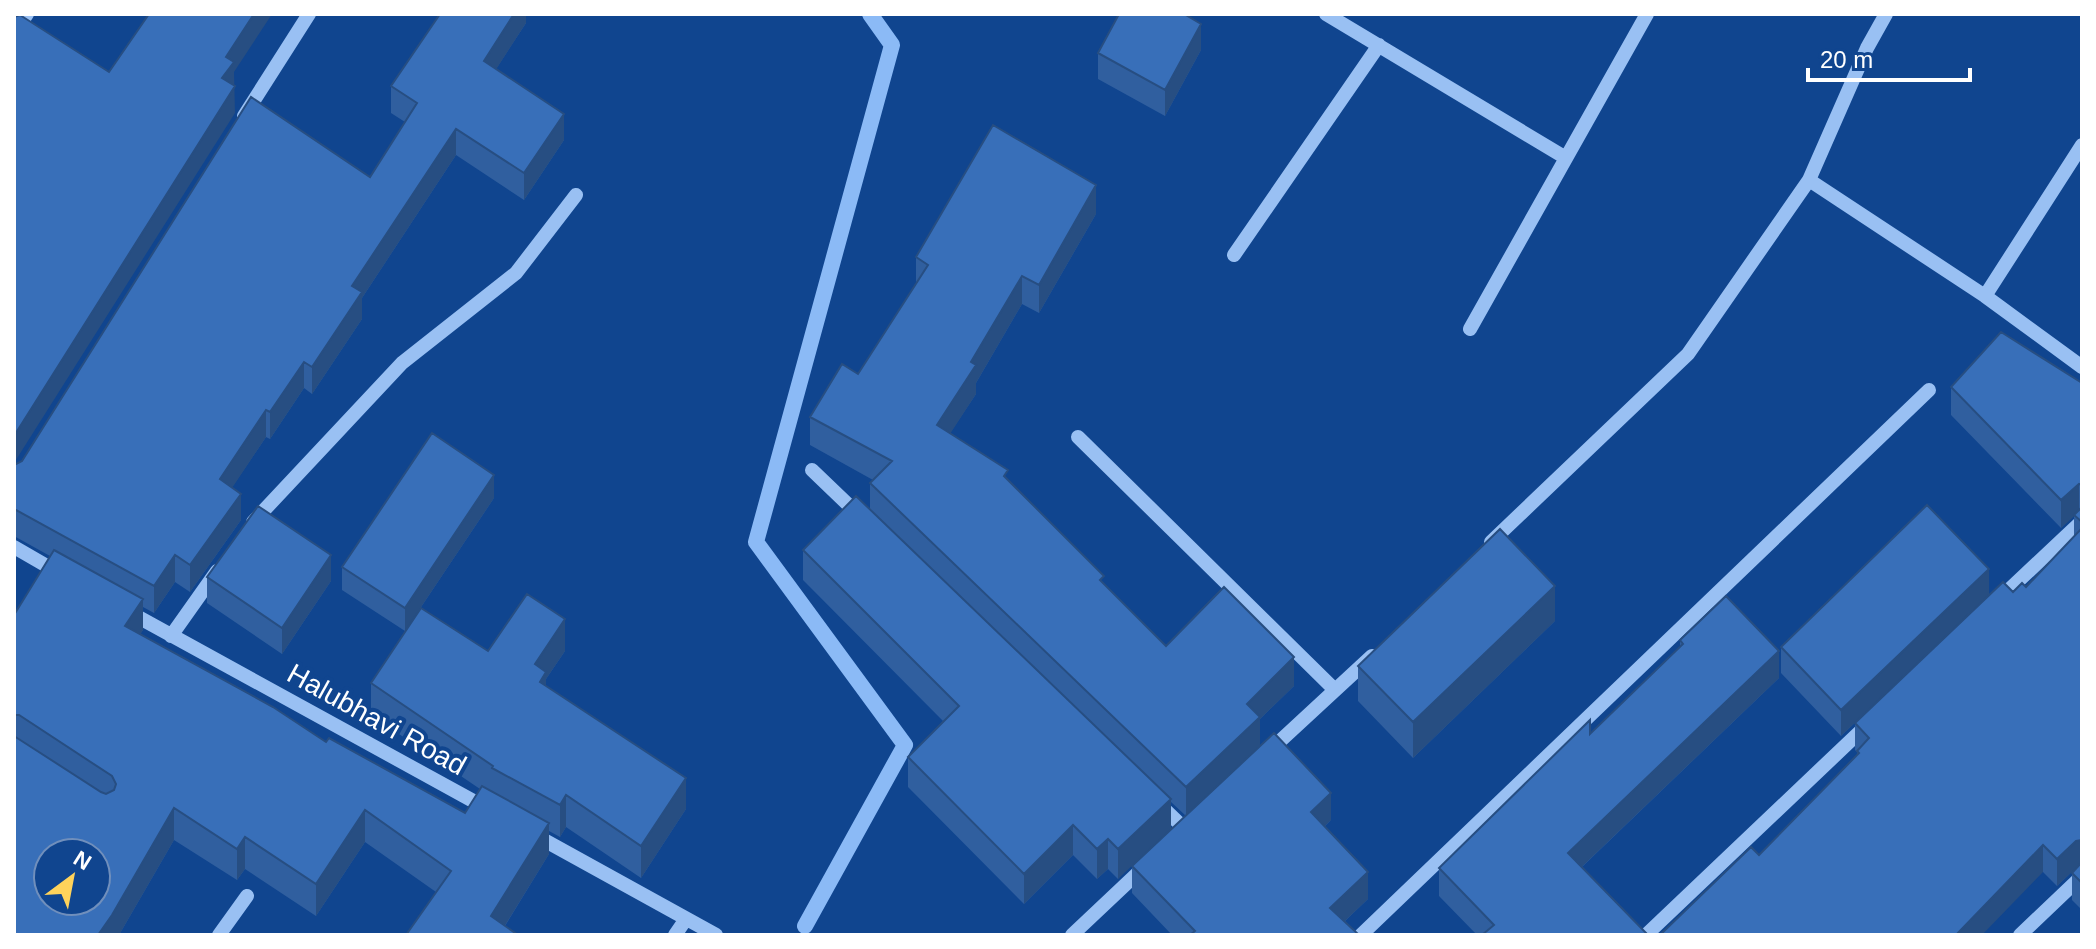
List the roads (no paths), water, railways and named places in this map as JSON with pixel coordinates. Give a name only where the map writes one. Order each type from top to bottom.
[{"type":"street","points":[[14,34],[27,14]]},
{"type":"street","points":[[233,134],[309,14]]},
{"type":"street","points":[[1326,14],[1566,158]]},
{"type":"street","points":[[1470,329],[1647,14]]},
{"type":"street","points":[[1483,549],[1688,354],[1809,180],[1867,48],[1886,14]]},
{"type":"street","points":[[1234,255],[1379,45]]},
{"type":"street","points":[[1985,296],[2082,145]]},
{"type":"street","points":[[1809,180],[1985,296],[2082,367]]},
{"type":"street","points":[[248,528],[402,363],[516,273],[576,195]]},
{"type":"street","points":[[1361,935],[1929,390]]},
{"type":"street","points":[[1078,437],[1335,690]]},
{"type":"street","points":[[812,470],[868,524]]},
{"type":"street","points":[[1990,608],[2082,521]]},
{"type":"street","points":[[14,547],[66,577]]},
{"type":"street","points":[[171,636],[222,564]]},
{"type":"street","name":"Halubhavi Road","points":[[119,606],[502,817]]},
{"type":"street","points":[[1254,765],[1381,647]]},
{"type":"street","points":[[1646,935],[1876,717]]},
{"type":"street","points":[[1151,796],[1179,834],[1196,818]]},
{"type":"street","points":[[515,824],[716,935]]},
{"type":"street","points":[[1072,935],[1151,861]]},
{"type":"street","points":[[2020,935],[2082,876]]},
{"type":"street","points":[[219,935],[247,896]]},
{"type":"street","points":[[675,935],[686,919]]},
{"type":"waterway","points":[[805,926],[905,745],[756,542],[892,45],[870,14]]}]
